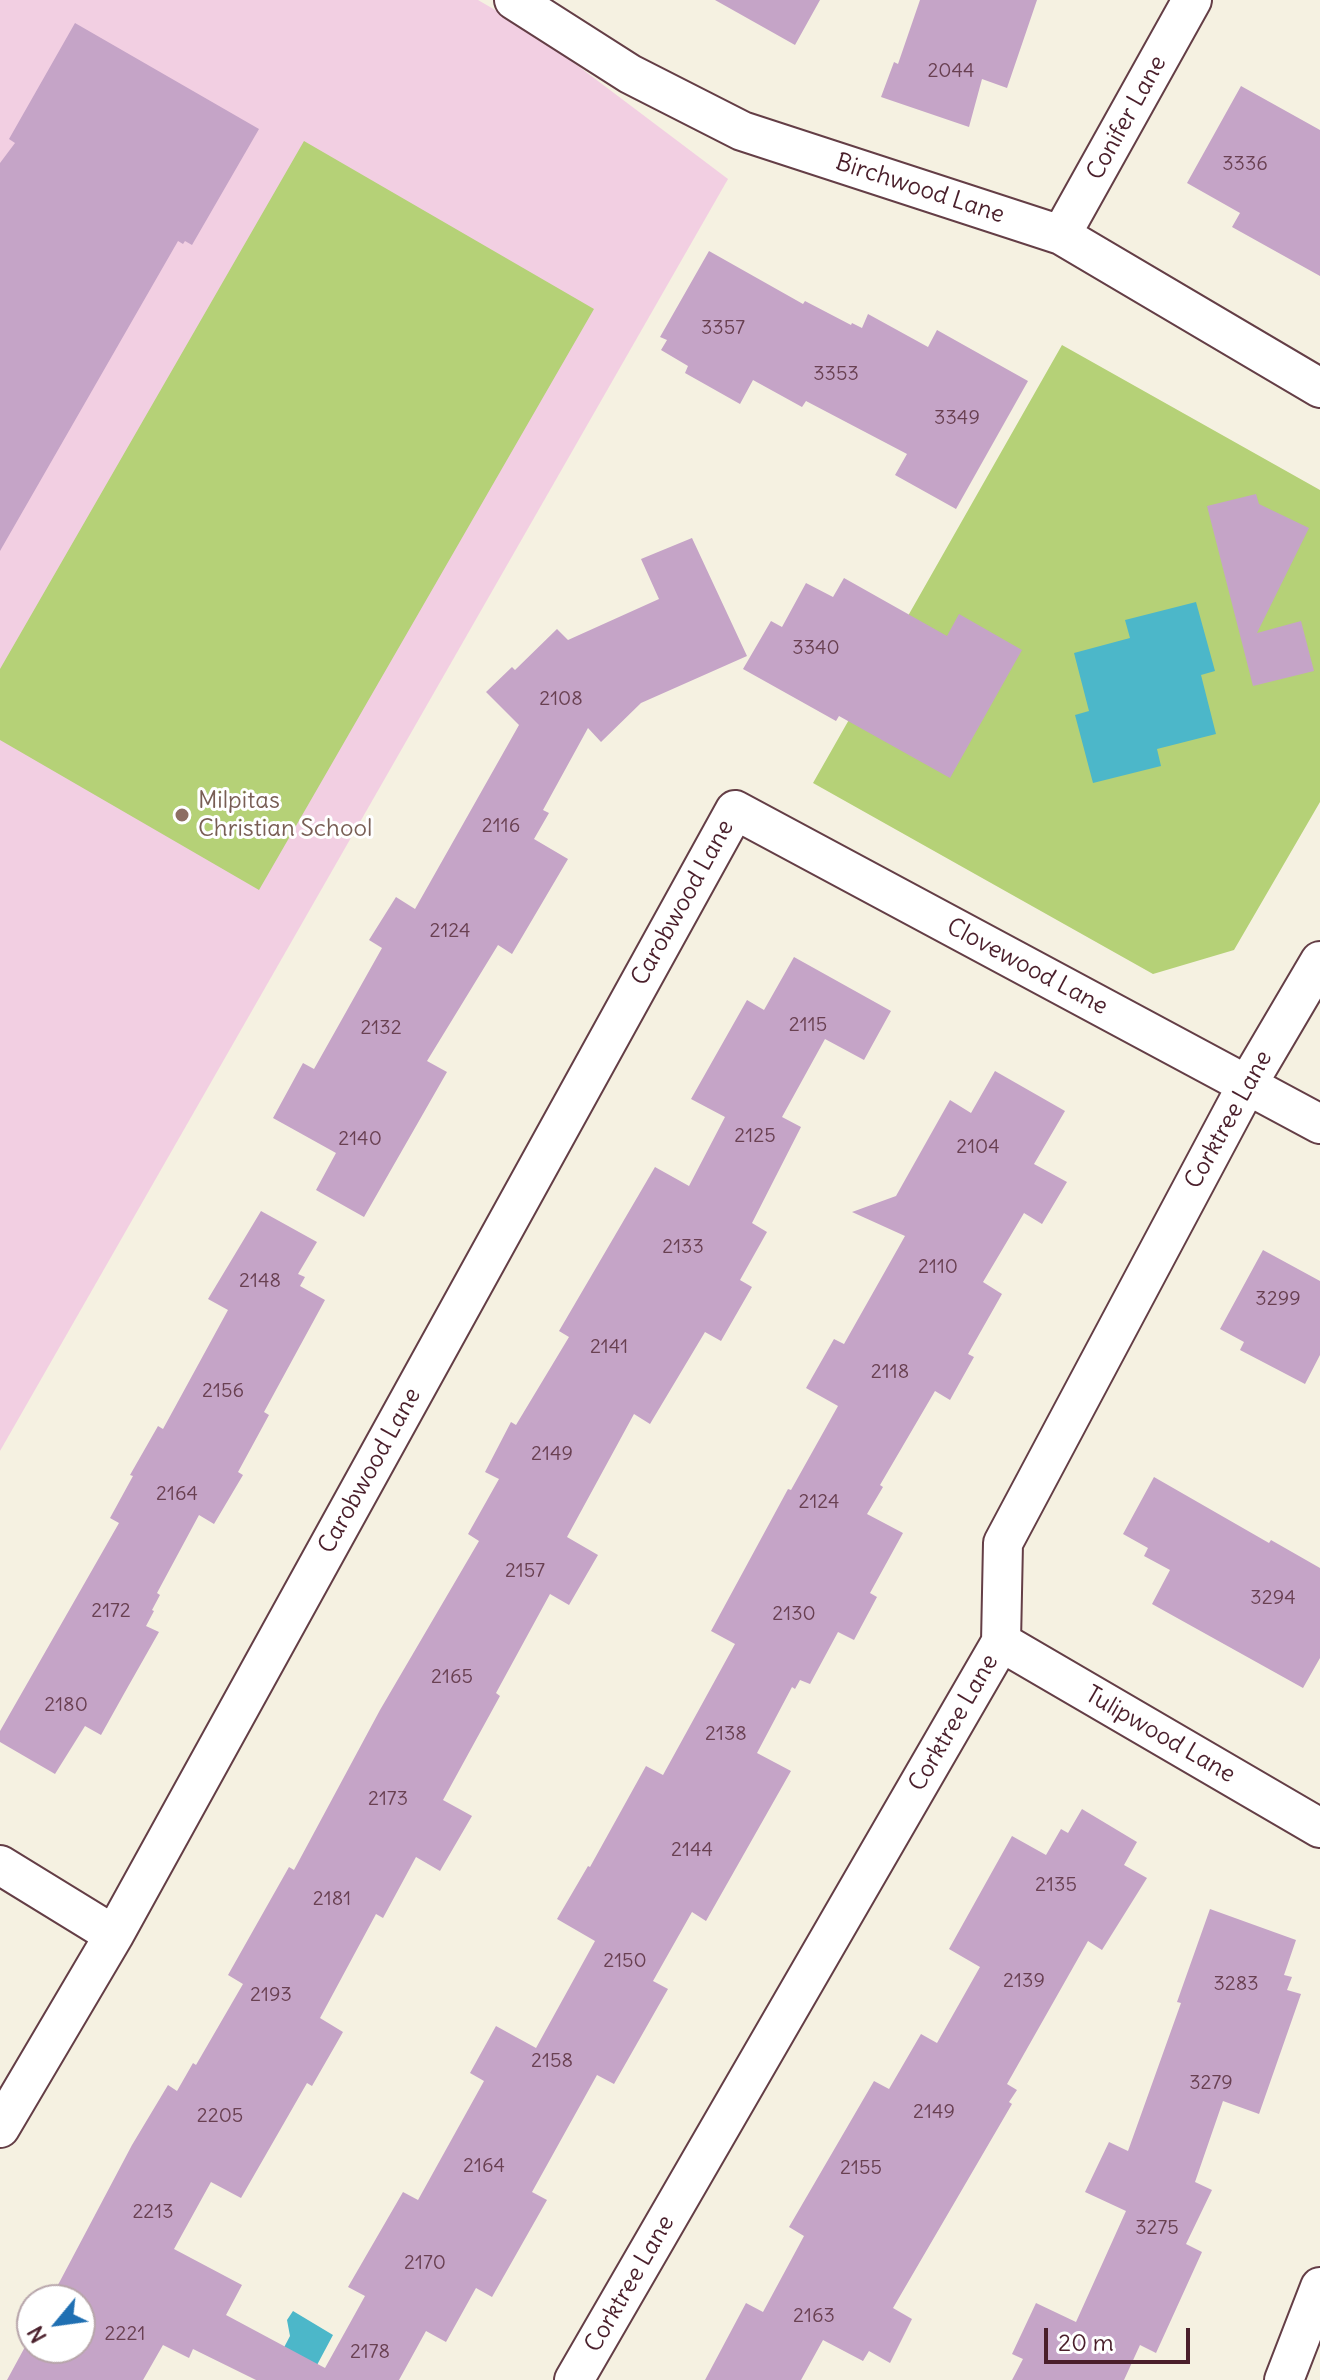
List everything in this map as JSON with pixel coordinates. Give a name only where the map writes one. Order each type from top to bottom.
[{"type":"street","name":"Birchwood Lane","points":[[514,0],[630,74],[742,131],[1061,235],[1320,388]]},
{"type":"street","name":"Conifer Lane","points":[[1061,235],[1192,0]]},
{"type":"street","name":"Clovewood Lane","points":[[735,810],[1320,1124]]},
{"type":"street","name":"Carobwood Lane","points":[[0,2128],[114,1935],[735,810]]},
{"type":"street","name":"Corktree Lane","points":[[574,2380],[1001,1642],[1003,1543],[1247,1085],[1320,961]]},
{"type":"street","name":"Tulipwood Lane","points":[[1001,1642],[1320,1828]]},
{"type":"street","points":[[0,1865],[114,1935]]},
{"type":"street","points":[[1284,2380],[1320,2287]]},
{"type":"shaded area","name":"Milpitas Christian School","points":[[0,0],[478,0],[533,32],[728,179],[0,1451]]},
{"type":"green space","points":[[304,141],[594,309],[259,890],[0,740],[0,669]]},
{"type":"green space","points":[[1062,345],[1320,490],[1320,802],[1234,950],[1153,974],[813,783]]},
{"type":"water","points":[[1196,602],[1215,671],[1201,675],[1216,734],[1157,749],[1161,766],[1093,783],[1075,715],[1089,711],[1074,653],[1130,638],[1125,620]]},
{"type":"water","points":[[293,2311],[333,2335],[309,2380],[269,2376],[290,2336],[287,2320]]},
{"type":"building","points":[[715,0],[820,0],[795,45]]},
{"type":"building","points":[[920,0],[1037,0],[1007,88],[982,79],[969,127],[881,97],[894,62],[898,64]]},
{"type":"building","points":[[75,23],[259,129],[192,245],[178,241],[0,551],[0,163],[15,143],[9,139]]},
{"type":"building","points":[[1241,86],[1320,130],[1320,276],[1232,227],[1240,213],[1187,183]]},
{"type":"building","points":[[709,251],[803,304],[805,301],[851,325],[862,328],[868,314],[928,347],[937,330],[1028,381],[956,509],[895,475],[907,454],[806,401],[802,407],[753,380],[740,404],[685,373],[688,366],[661,350],[667,340],[660,337]]},
{"type":"building","points":[[1256,494],[1259,504],[1309,528],[1257,633],[1301,621],[1314,671],[1253,686],[1207,506]]},
{"type":"building","points":[[692,538],[747,656],[641,703],[601,742],[588,728],[543,810],[549,813],[534,839],[568,859],[512,954],[498,945],[427,1061],[447,1072],[364,1217],[316,1190],[336,1153],[273,1118],[303,1063],[314,1069],[382,948],[369,940],[396,897],[415,909],[519,725],[486,692],[512,667],[515,670],[557,629],[568,640],[659,599],[641,559]]},
{"type":"building","points":[[844,578],[947,636],[959,614],[1022,650],[950,778],[839,716],[836,721],[743,669],[771,621],[782,627],[806,583],[833,597]]},
{"type":"building","points":[[794,957],[891,1011],[864,1060],[825,1039],[782,1117],[801,1127],[752,1223],[767,1232],[740,1280],[752,1287],[721,1341],[705,1332],[650,1424],[634,1414],[567,1537],[598,1555],[569,1605],[550,1594],[496,1693],[500,1696],[443,1800],[472,1816],[440,1871],[416,1857],[383,1918],[376,1914],[320,2018],[343,2032],[312,2086],[307,2083],[241,2198],[211,2182],[174,2249],[242,2285],[226,2315],[325,2368],[365,2296],[348,2287],[403,2192],[418,2200],[484,2081],[470,2073],[496,2026],[536,2048],[595,1941],[557,1919],[646,1766],[663,1775],[735,1644],[711,1631],[788,1489],[791,1490],[838,1406],[806,1388],[834,1339],[844,1344],[905,1236],[852,1212],[896,1196],[950,1100],[971,1113],[995,1071],[1065,1111],[1034,1164],[1067,1182],[1042,1224],[1024,1213],[983,1282],[1002,1294],[968,1354],[974,1357],[950,1400],[935,1391],[880,1485],[883,1487],[867,1514],[903,1533],[870,1593],[877,1597],[854,1640],[838,1632],[810,1684],[800,1680],[795,1689],[792,1687],[757,1753],[791,1771],[706,1921],[692,1912],[653,1981],[668,1989],[614,2084],[597,2075],[532,2192],[547,2200],[492,2297],[476,2288],[446,2342],[426,2331],[399,2380],[256,2380],[193,2349],[189,2358],[163,2345],[143,2380],[7,2380],[16,2363],[96,2364],[96,2284],[58,2284],[132,2145],[168,2085],[177,2091],[193,2063],[196,2065],[243,1984],[228,1975],[289,1867],[294,1870],[380,1710],[479,1541],[468,1534],[499,1479],[485,1472],[511,1422],[516,1425],[569,1337],[559,1331],[655,1167],[689,1186],[725,1117],[691,1099],[747,1000],[764,1010]]},
{"type":"building","points":[[261,1211],[317,1242],[298,1274],[305,1277],[300,1286],[325,1300],[264,1412],[269,1415],[238,1472],[243,1475],[214,1524],[199,1515],[157,1593],[160,1595],[146,1626],[159,1632],[101,1735],[85,1726],[55,1774],[0,1742],[0,1731],[119,1523],[110,1518],[133,1476],[130,1475],[158,1426],[163,1429],[228,1310],[208,1299]]},
{"type":"building","points":[[1263,1250],[1320,1281],[1320,1355],[1305,1384],[1240,1350],[1244,1342],[1220,1329]]},
{"type":"building","points":[[1154,1477],[1269,1543],[1271,1540],[1320,1568],[1320,1658],[1303,1688],[1152,1604],[1170,1570],[1144,1556],[1148,1548],[1123,1534]]},
{"type":"building","points":[[1082,1809],[1137,1842],[1124,1865],[1147,1878],[1102,1950],[1088,1941],[1007,2084],[1017,2090],[1009,2102],[1012,2104],[893,2308],[912,2319],[890,2363],[869,2351],[863,2361],[823,2340],[801,2380],[705,2380],[746,2303],[763,2312],[804,2236],[789,2227],[874,2081],[889,2089],[921,2034],[937,2043],[980,1967],[949,1949],[1012,1836],[1046,1855],[1061,1829],[1068,1833]]},
{"type":"building","points":[[1210,1909],[1296,1940],[1284,1975],[1292,1977],[1287,1990],[1301,1994],[1259,2114],[1223,2101],[1195,2182],[1212,2190],[1186,2244],[1202,2252],[1156,2353],[1140,2345],[1124,2380],[1012,2380],[1023,2359],[1012,2354],[1036,2303],[1076,2322],[1126,2211],[1085,2192],[1109,2142],[1128,2151],[1181,2003],[1177,2002]]},
{"type":"place","name":"Milpitas Christian School","points":[[182,815]]}]
